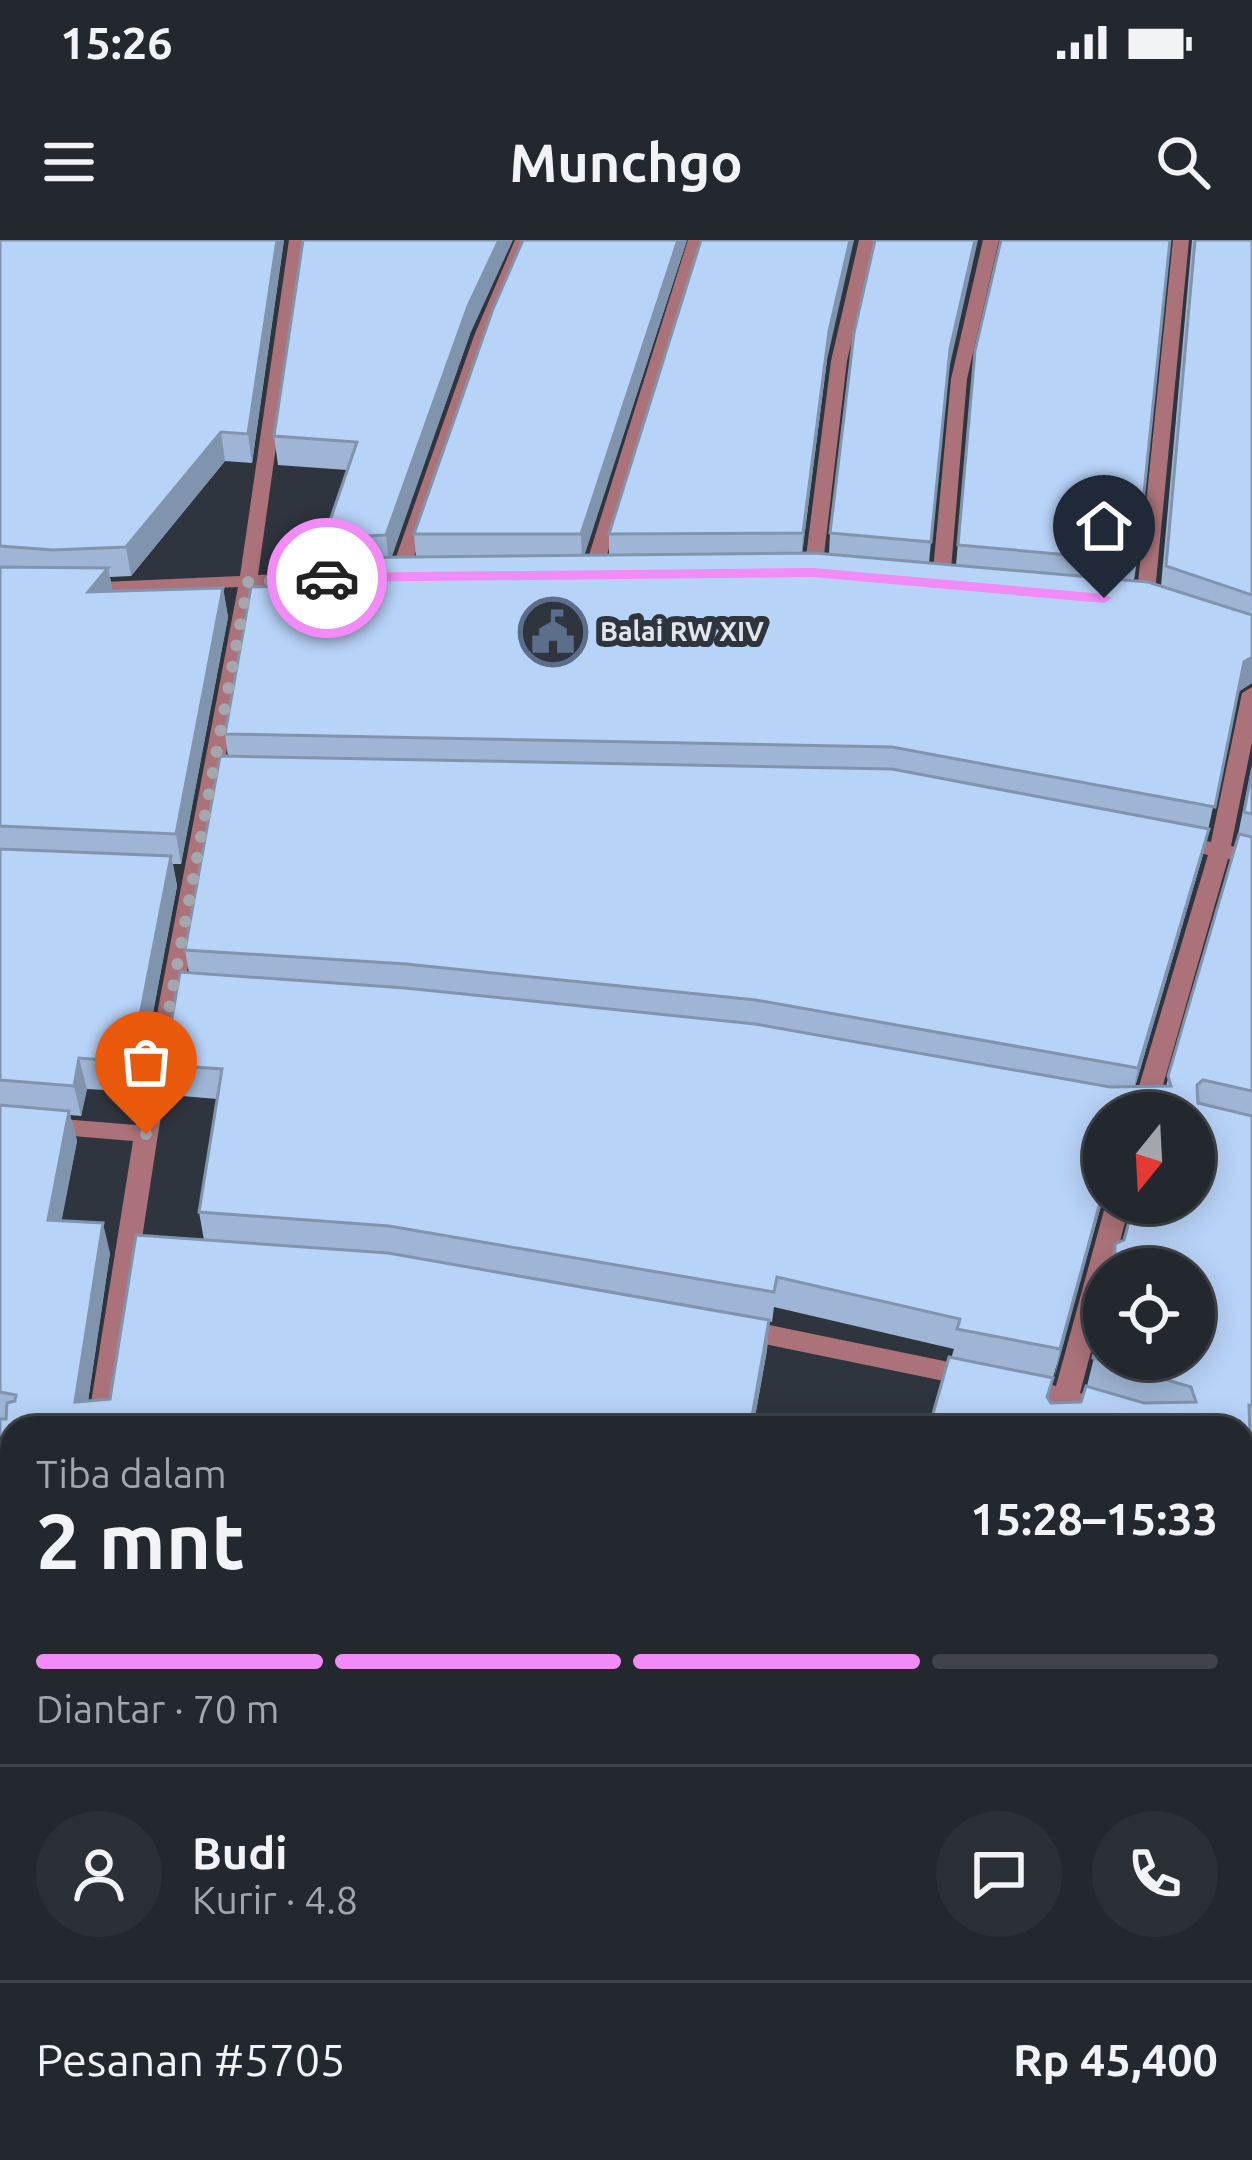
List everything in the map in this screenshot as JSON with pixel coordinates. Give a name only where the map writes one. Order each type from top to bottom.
[{"type":"street","points":[[102,1416],[136,1251],[146,1134],[183,990],[184,875],[222,775],[297,240]]},
{"type":"street","points":[[399,574],[482,336],[523,240]]},
{"type":"street","points":[[593,571],[696,240]]},
{"type":"street","points":[[813,572],[839,361],[867,240]]},
{"type":"street","points":[[964,583],[930,580],[959,379],[991,240]]},
{"type":"street","points":[[1145,602],[1181,240]]},
{"type":"street","points":[[572,572],[615,572]]},
{"type":"street","points":[[791,572],[835,574]]},
{"type":"street","points":[[378,575],[421,574]]},
{"type":"street","points":[[59,590],[356,576]]},
{"type":"street","points":[[1122,600],[1166,610]]},
{"type":"street","points":[[1145,1092],[1220,850],[1252,693]]},
{"type":"street","points":[[1156,838],[1252,857]]},
{"type":"street","points":[[0,1122],[146,1134]]},
{"type":"street","points":[[1060,1416],[1112,1224]]},
{"type":"street","points":[[717,1325],[1064,1396],[1132,1416]]},
{"type":"building","points":[[0,240],[277,240],[248,434],[221,432],[126,547],[0,546]]},
{"type":"building","points":[[303,240],[499,240],[468,306],[386,535],[324,538],[357,442],[274,436]]},
{"type":"building","points":[[523,240],[678,240],[581,534],[414,534],[493,309]]},
{"type":"building","points":[[701,240],[850,240],[829,331],[803,533],[609,534]]},
{"type":"building","points":[[875,240],[975,240],[950,349],[931,542],[830,533],[854,333]]},
{"type":"building","points":[[1001,240],[1170,240],[1137,561],[958,545],[975,351]]},
{"type":"building","points":[[1195,240],[1252,240],[1252,595],[1166,566]]},
{"type":"building","points":[[815,553],[1148,582],[1252,615],[1252,657],[1244,662],[1215,807],[892,747],[225,734],[251,587],[307,585],[317,558]]},
{"type":"building","points":[[0,567],[108,568],[88,592],[223,588],[176,834],[0,826]]},
{"type":"building","points":[[220,756],[892,769],[1209,829],[1138,1068],[756,1000],[406,964],[185,950]]},
{"type":"building","points":[[1252,771],[1252,814],[1244,812]]},
{"type":"building","points":[[1239,834],[1252,837],[1252,1091],[1203,1080],[1197,1092],[1083,1092],[1083,1224],[1094,1224],[1088,1248],[1083,1248],[1083,1265],[1060,1349],[957,1329],[960,1319],[777,1277],[774,1292],[389,1226],[199,1212],[222,1069],[164,1065],[180,972],[405,988],[755,1024],[1110,1087],[1171,1086],[1168,1076]]},
{"type":"building","points":[[0,849],[171,856],[131,1062],[79,1058],[74,1086],[0,1080]]},
{"type":"building","points":[[0,1105],[69,1111],[48,1220],[103,1223],[75,1402],[110,1399],[136,1235],[388,1253],[769,1320],[752,1416],[6,1416],[7,1403],[15,1401],[16,1395],[0,1392]]},
{"type":"building","points":[[1215,1107],[1252,1116],[1249,1416],[932,1416],[949,1357],[1053,1378],[1047,1397],[1051,1403],[1081,1402],[1086,1386],[1144,1403],[1196,1402],[1191,1387],[1167,1380],[1215,1380],[1215,1248],[1115,1248],[1124,1240],[1128,1224],[1215,1224]]},
{"type":"way so far","points":[[146,1134],[248,582],[327,578]]},
{"type":"place","name":"Balai RW XIV","points":[[553,632]]},
{"type":"route","points":[[327,578],[593,571],[813,572],[1104,598]]}]
